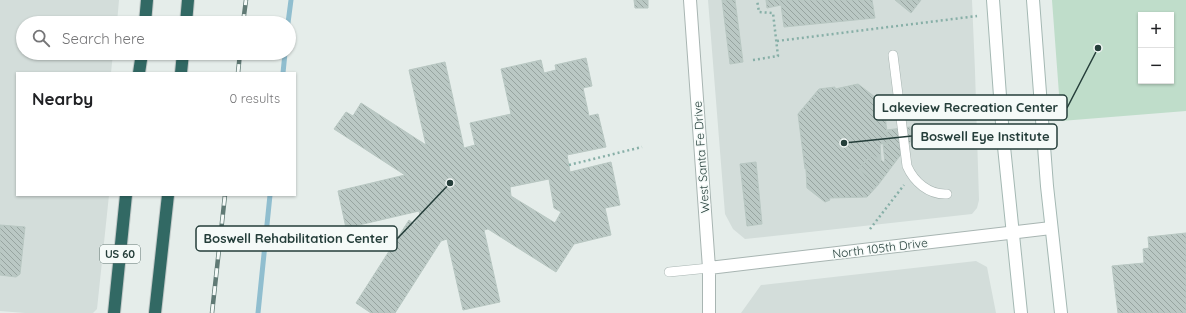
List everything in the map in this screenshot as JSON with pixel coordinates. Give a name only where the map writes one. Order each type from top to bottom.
[{"type":"highway","points":[[146,16],[147,0]]},
{"type":"highway","points":[[187,16],[188,0]]},
{"type":"highway","points":[[140,72],[141,60]]},
{"type":"highway","points":[[180,72],[182,60]]},
{"type":"highway","name":"US 60","points":[[114,313],[126,196]]},
{"type":"highway","points":[[155,313],[168,196]]},
{"type":"street","name":"West Santa Fe Drive","points":[[690,0],[709,268],[708,313]]},
{"type":"street","points":[[993,0],[1012,233],[1021,313]]},
{"type":"street","points":[[1033,0],[1038,74],[1061,313]]},
{"type":"street","name":"North 105th Drive","points":[[709,268],[1052,228]]},
{"type":"lane","points":[[893,56],[907,166],[912,176],[929,191],[934,194],[947,194]]},
{"type":"lane","points":[[669,272],[709,268]]},
{"type":"path","points":[[753,60],[778,56],[773,13],[758,12],[757,0]]},
{"type":"path","points":[[777,41],[977,16]]},
{"type":"path","points":[[569,165],[642,147]]},
{"type":"path","points":[[870,229],[905,185],[902,179]]},
{"type":"shaded area","points":[[0,0],[119,0],[118,16],[16,16],[16,60],[112,60],[111,72],[16,72],[16,196],[109,196],[97,309],[93,313],[25,313],[0,311]]},
{"type":"shaded area","points":[[708,0],[972,0],[979,200],[977,208],[972,214],[745,239],[733,229],[725,214]]},
{"type":"shaded area","points":[[976,261],[987,267],[996,313],[741,313],[761,285]]},
{"type":"green space","points":[[1052,0],[1186,0],[1186,111],[1061,121]]},
{"type":"building","points":[[634,0],[648,0],[648,8],[635,8]]},
{"type":"building","points":[[722,0],[735,0],[743,62],[730,64]]},
{"type":"building","points":[[766,0],[872,0],[875,18],[784,27],[781,5],[767,8]]},
{"type":"building","points":[[895,0],[921,0],[911,13]]},
{"type":"building","points":[[586,58],[592,86],[583,88],[589,116],[598,114],[606,147],[567,155],[570,172],[611,162],[620,205],[605,208],[611,235],[574,244],[556,272],[488,229],[484,230],[500,302],[463,310],[447,239],[441,241],[395,313],[371,313],[356,303],[409,220],[414,224],[420,215],[419,211],[346,228],[338,191],[405,175],[334,129],[346,112],[353,116],[361,103],[426,145],[409,70],[445,62],[464,148],[475,145],[470,123],[511,114],[501,69],[541,60],[544,73],[556,70],[555,65]],"holes":[[[549,179],[554,208],[561,212],[555,223],[511,196],[510,187]]]},
{"type":"building","points":[[858,84],[884,104],[888,143],[880,144],[881,161],[872,154],[859,169],[878,185],[867,197],[829,198],[830,200],[825,202],[807,188],[806,169],[798,114],[819,89],[835,87],[835,89]]},
{"type":"building","points":[[910,127],[911,141],[878,185],[859,169],[872,154],[885,163],[883,143],[888,143],[887,130]]},
{"type":"building","points":[[756,162],[762,224],[747,226],[740,164]]},
{"type":"building","points":[[0,225],[25,227],[20,274],[16,277],[0,275]]},
{"type":"building","points":[[1186,233],[1186,313],[1118,313],[1112,266],[1144,263],[1143,249],[1149,248],[1148,237]]},
{"type":"waterway","points":[[289,16],[291,0]]},
{"type":"waterway","points":[[283,72],[284,60]]},
{"type":"waterway","points":[[258,313],[270,196]]},
{"type":"railway","points":[[244,16],[246,0]]},
{"type":"railway","points":[[238,72],[239,60]]},
{"type":"railway","points":[[212,313],[225,196]]},
{"type":"place","name":"Lakeview Recreation Center","points":[[1098,48]]},
{"type":"place","name":"Boswell Eye Institute","points":[[844,143]]},
{"type":"place","name":"Boswell Rehabilitation Center","points":[[450,183]]}]
